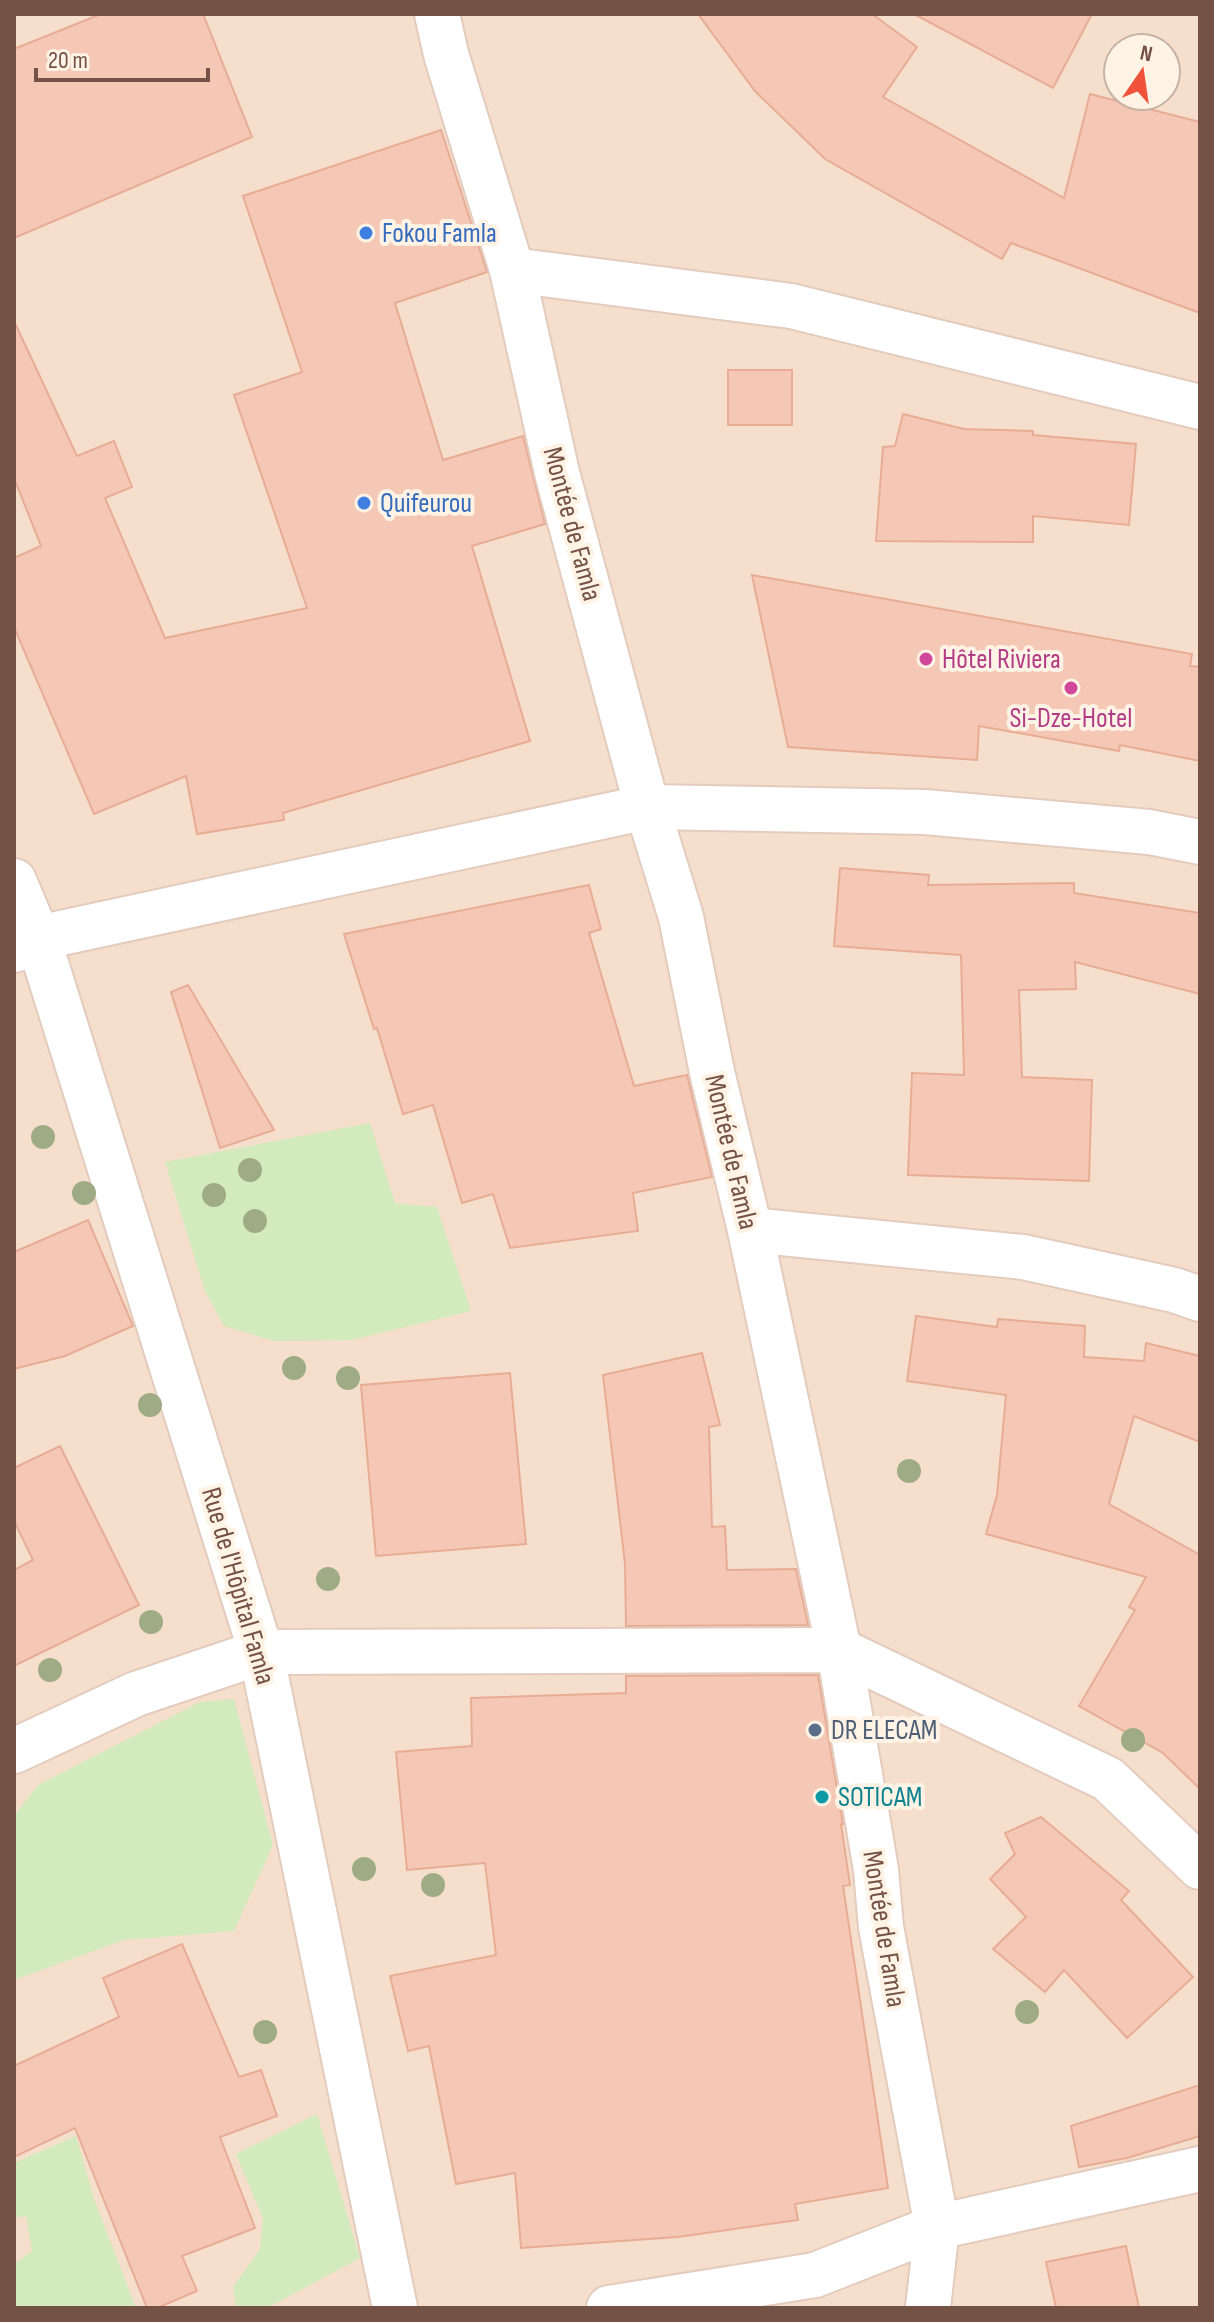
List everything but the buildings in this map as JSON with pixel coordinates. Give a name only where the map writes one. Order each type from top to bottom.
[{"type":"street","name":"Montée de Famla","points":[[437,14],[446,54],[512,270],[557,473],[647,807],[681,917],[712,1072],[750,1230],[839,1650],[867,1813],[881,1927],[937,2227],[928,2308]]},
{"type":"street","points":[[512,270],[791,306],[1200,407]]},
{"type":"street","points":[[26,944],[647,807],[925,812],[1149,832],[1200,842]]},
{"type":"street","name":"Rue de l'Hôpital Famla","points":[[14,881],[26,944],[261,1652],[395,2308]]},
{"type":"street","points":[[750,1230],[1023,1257],[1174,1290],[1200,1299]]},
{"type":"street","points":[[14,1751],[136,1694],[261,1652],[839,1650],[1108,1779],[1200,1867]]},
{"type":"street","points":[[609,2308],[815,2275],[937,2227],[1200,2169]]},
{"type":"shaded area","points":[[14,14],[1200,14],[1200,2308],[14,2308]]},
{"type":"green space","points":[[370,1123],[395,1203],[437,1207],[471,1311],[352,1340],[274,1341],[224,1326],[205,1291],[165,1162]]},
{"type":"green space","points":[[234,1699],[273,1845],[234,1931],[124,1940],[14,1980],[14,1816],[38,1785],[200,1702]]},
{"type":"green space","points":[[317,2114],[360,2258],[267,2308],[236,2308],[233,2287],[260,2249],[263,2219],[236,2154]]},
{"type":"green space","points":[[76,2136],[94,2199],[136,2308],[14,2308],[14,2264],[32,2251],[26,2216],[14,2218],[14,2163]]},
{"type":"place","name":"Fokou Famla","points":[[366,233]]},
{"type":"place","name":"Quifeurou","points":[[364,503]]},
{"type":"place","name":"Hôtel Riviera","points":[[926,659]]},
{"type":"place","name":"Si-Dze-Hotel","points":[[1071,688]]},
{"type":"place","name":"DR ELECAM","points":[[815,1730]]},
{"type":"place","name":"SOTICAM","points":[[822,1797]]}]
